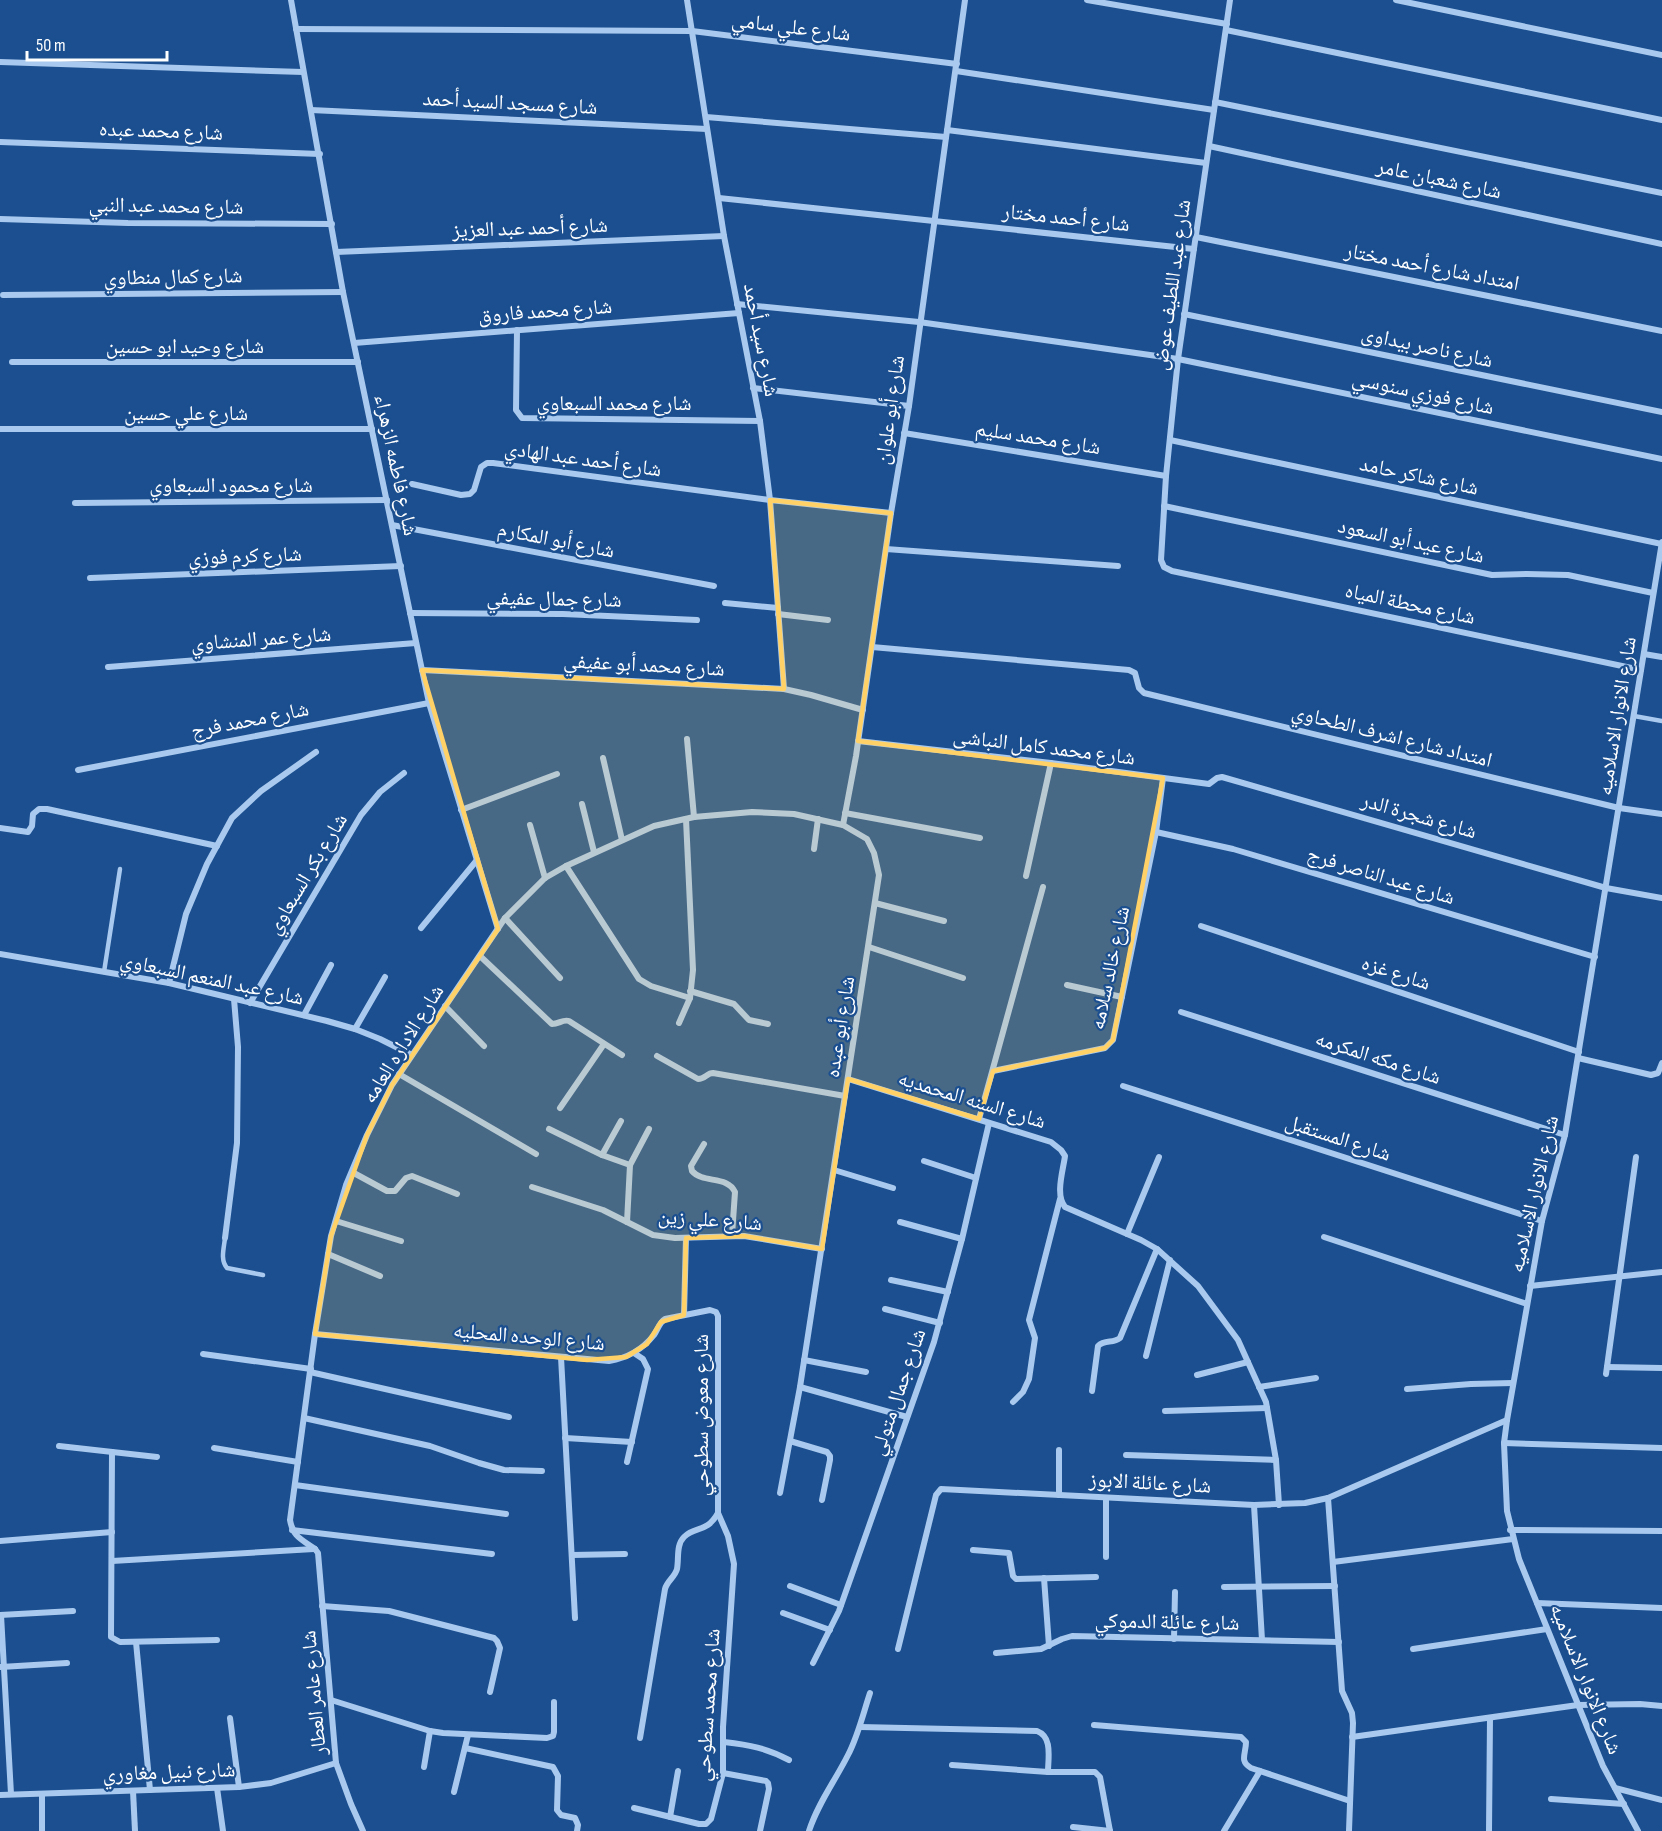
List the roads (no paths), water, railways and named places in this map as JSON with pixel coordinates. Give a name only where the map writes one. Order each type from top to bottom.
[{"type":"street","name":"شارع فاطمه الزهراء","points":[[291,0],[343,292],[429,702],[498,929]]},
{"type":"street","name":"شارع سيد أحمد","points":[[687,0],[724,236],[760,421],[770,500],[784,689]]},
{"type":"street","name":"شارع أبو علوان","points":[[843,825],[909,406],[965,0]]},
{"type":"street","points":[[1087,0],[1226,27],[1662,120]]},
{"type":"street","name":"شارع عبد اللطيف عوض","points":[[1172,571],[1164,567],[1161,560],[1166,476],[1184,314],[1230,0]]},
{"type":"street","points":[[1396,0],[1662,55]]},
{"type":"street","name":"شارع علي سامي","points":[[296,29],[692,31],[957,67],[1214,110]]},
{"type":"street","points":[[0,62],[303,72]]},
{"type":"street","points":[[1215,102],[1662,193]]},
{"type":"street","name":"شارع مسجد السيد أحمد","points":[[311,110],[707,129]]},
{"type":"street","points":[[706,117],[947,133],[1206,163]]},
{"type":"street","name":"شارع محمد عبده","points":[[0,142],[320,154]]},
{"type":"street","name":"شارع شعبان عامر","points":[[1209,146],[1662,244]]},
{"type":"street","name":"شارع أحمد مختار","points":[[718,198],[1194,249]]},
{"type":"street","name":"شارع محمد عبد النبي","points":[[0,219],[128,223],[332,224]]},
{"type":"street","name":"شارع أحمد عبد العزيز","points":[[336,252],[724,236]]},
{"type":"street","name":"امتداد شارع أحمد مختار","points":[[1196,237],[1662,331]]},
{"type":"street","name":"شارع كمال منطاوي","points":[[3,295],[343,292]]},
{"type":"street","name":"شارع فوزي سنوسي","points":[[737,304],[919,322],[1178,359],[1662,459]]},
{"type":"street","name":"شارع محمد فاروق","points":[[354,342],[739,313]]},
{"type":"street","name":"شارع ناصر بيداوى","points":[[1184,314],[1662,412]]},
{"type":"street","name":"شارع محمد السبعاوي","points":[[517,330],[516,410],[522,418],[760,421]]},
{"type":"street","name":"شارع وحيد ابو حسين","points":[[12,362],[358,362]]},
{"type":"street","points":[[753,388],[909,406]]},
{"type":"street","name":"شارع علي حسين","points":[[0,429],[372,429]]},
{"type":"street","name":"شارع محمد سليم","points":[[904,433],[1166,476]]},
{"type":"street","name":"شارع شاكر حامد","points":[[1170,440],[1662,543]]},
{"type":"street","name":"شارع أحمد عبد الهادي","points":[[412,484],[470,495],[474,490],[481,467],[487,463],[493,463],[770,500]]},
{"type":"street","name":"شارع محمود السبعاوي","points":[[75,503],[387,500]]},
{"type":"street","points":[[770,500],[891,513]]},
{"type":"street","name":"شارع عيد أبو السعود","points":[[1164,506],[1492,575],[1568,575],[1653,593]]},
{"type":"street","name":"شارع أبو المكارم","points":[[392,525],[714,586]]},
{"type":"street","name":"شارع الانوار الاسلاميه","points":[[1638,1831],[1603,1766],[1513,1539],[1507,1511],[1504,1443],[1542,1221],[1565,1135],[1653,593],[1659,582],[1662,543]]},
{"type":"street","points":[[886,549],[1118,566]]},
{"type":"street","name":"شارع كرم فوزي","points":[[90,578],[400,566]]},
{"type":"street","name":"شارع محطة المياه","points":[[1172,571],[1641,670]]},
{"type":"street","points":[[725,603],[828,620]]},
{"type":"street","name":"شارع جمال عفيفي","points":[[410,613],[563,614],[697,620]]},
{"type":"street","name":"شارع عمر المنشاوي","points":[[108,668],[416,643]]},
{"type":"street","name":"امتداد شارع اشرف الطحاوي","points":[[872,647],[1129,670],[1134,673],[1139,688],[1144,693],[1619,808],[1662,814]]},
{"type":"street","points":[[1644,654],[1662,657]]},
{"type":"street","name":"شارع محمد أبو عفيفي","points":[[422,670],[784,689],[811,694],[862,710]]},
{"type":"street","name":"شارع محمد فرج","points":[[78,770],[429,702]]},
{"type":"street","points":[[679,1023],[690,994],[693,970],[687,739]]},
{"type":"street","name":"شارع محمد كامل النباشى","points":[[858,741],[1209,784],[1217,777],[1222,777]]},
{"type":"street","points":[[169,983],[186,914],[207,864],[232,818],[261,791],[316,752]]},
{"type":"street","points":[[603,758],[622,840]]},
{"type":"street","points":[[1026,876],[1051,763]]},
{"type":"street","name":"شارع بكر السبعاوي","points":[[250,1003],[361,815],[380,792],[404,773]]},
{"type":"street","points":[[461,810],[557,774]]},
{"type":"street","name":"شارع شجرة الدر","points":[[1222,777],[1606,888],[1662,898]]},
{"type":"street","name":"شارع خالد سلامه","points":[[993,1071],[1105,1048],[1113,1040],[1156,832],[1163,778]]},
{"type":"street","points":[[582,804],[594,852]]},
{"type":"street","points":[[0,828],[28,832],[32,826],[33,813],[39,809],[47,809],[216,846]]},
{"type":"street","name":"شارع الاداره العامه","points":[[292,1530],[290,1520],[328,1254],[352,1172],[392,1085],[505,918],[545,878],[594,852],[654,826],[690,818],[752,812],[794,814],[843,825]]},
{"type":"street","points":[[845,813],[980,838]]},
{"type":"street","points":[[814,849],[818,819]]},
{"type":"street","points":[[530,825],[545,878]]},
{"type":"street","name":"شارع أبو عبده","points":[[780,1493],[800,1387],[879,875],[874,853],[867,839],[843,825]]},
{"type":"street","name":"شارع عبد الناصر فرج","points":[[1156,832],[1233,849],[1595,957]]},
{"type":"street","points":[[421,928],[477,860]]},
{"type":"street","points":[[566,866],[639,979],[651,986],[734,1004],[749,1020],[768,1024]]},
{"type":"street","points":[[979,1119],[1043,887]]},
{"type":"street","points":[[875,903],[944,921]]},
{"type":"street","points":[[505,918],[560,978]]},
{"type":"street","name":"شارع غزه","points":[[1202,926],[1579,1055],[1651,1075],[1658,1073],[1662,1063]]},
{"type":"street","points":[[869,947],[963,978]]},
{"type":"street","name":"شارع عبد المنعم السبعاوي","points":[[0,954],[169,983],[304,1016],[355,1029],[412,1055]]},
{"type":"street","points":[[480,956],[552,1024],[569,1021],[622,1055]]},
{"type":"street","points":[[304,1016],[331,965]]},
{"type":"street","points":[[355,1029],[385,977]]},
{"type":"street","points":[[1067,985],[1122,997]]},
{"type":"street","points":[[225,1238],[237,1143],[238,1047],[234,999]]},
{"type":"street","points":[[446,1006],[484,1046]]},
{"type":"street","name":"شارع مكه المكرمه","points":[[1181,1012],[1565,1135]]},
{"type":"street","points":[[560,1108],[604,1044]]},
{"type":"street","points":[[657,1056],[698,1079],[713,1073],[845,1096]]},
{"type":"street","points":[[399,1074],[536,1154]]},
{"type":"street","name":"شارع السنه المحمديه","points":[[848,1079],[1051,1142],[1065,1156],[1060,1198]]},
{"type":"street","name":"شارع المستقبل","points":[[1123,1086],[1542,1221]]},
{"type":"street","points":[[602,1155],[621,1121]]},
{"type":"street","name":"شارع جمال متولي","points":[[813,1663],[841,1605],[934,1342],[962,1239],[989,1123]]},
{"type":"street","points":[[549,1129],[602,1155],[630,1165]]},
{"type":"street","points":[[627,1222],[630,1165],[649,1129]]},
{"type":"street","points":[[704,1144],[691,1166],[692,1171],[697,1175],[728,1184],[734,1189],[732,1236]]},
{"type":"street","points":[[1127,1234],[1159,1157]]},
{"type":"street","points":[[1636,1157],[1606,1370],[1662,1368]]},
{"type":"street","points":[[924,1161],[976,1178]]},
{"type":"street","points":[[834,1170],[893,1188]]},
{"type":"street","points":[[352,1172],[387,1191],[394,1191],[406,1178],[412,1176],[457,1194]]},
{"type":"street","name":"شارع علي زين","points":[[532,1187],[603,1210],[653,1235],[675,1238],[755,1237],[822,1249]]},
{"type":"street","points":[[1060,1198],[1069,1210],[1157,1249],[1198,1286],[1238,1340],[1267,1408],[1276,1460],[1279,1505]]},
{"type":"street","points":[[1013,1402],[1028,1383],[1035,1338],[1029,1320],[1060,1198]]},
{"type":"street","points":[[336,1221],[401,1241]]},
{"type":"street","points":[[900,1222],[962,1239]]},
{"type":"street","points":[[1324,1237],[1527,1304]]},
{"type":"street","points":[[684,1315],[686,1238]]},
{"type":"street","points":[[1092,1390],[1098,1346],[1102,1342],[1116,1341],[1120,1338],[1157,1249]]},
{"type":"street","points":[[328,1254],[380,1276]]},
{"type":"street","points":[[1146,1356],[1170,1260]]},
{"type":"street","points":[[1530,1286],[1662,1272]]},
{"type":"street","points":[[891,1280],[948,1292]]},
{"type":"street","points":[[885,1309],[939,1323]]},
{"type":"street","name":"شارع الوحده المحليه","points":[[315,1334],[609,1361],[634,1353],[646,1344],[661,1322],[670,1318],[712,1311],[717,1314],[718,1318]]},
{"type":"street","name":"شارع معوض سطوحي","points":[[640,1738],[665,1589],[677,1569],[680,1543],[691,1532],[707,1527],[718,1513],[718,1318]]},
{"type":"street","points":[[627,1462],[648,1369],[643,1359],[634,1353]]},
{"type":"street","points":[[203,1354],[310,1370],[509,1417]]},
{"type":"street","points":[[561,1357],[575,1618]]},
{"type":"street","points":[[804,1360],[866,1372]]},
{"type":"street","points":[[1197,1375],[1248,1362]]},
{"type":"street","points":[[1259,1388],[1316,1378]]},
{"type":"street","points":[[1407,1389],[1513,1383]]},
{"type":"street","points":[[800,1387],[907,1417]]},
{"type":"street","points":[[1165,1411],[1267,1408]]},
{"type":"street","points":[[304,1418],[430,1446],[504,1470],[542,1471]]},
{"type":"street","name":"شارع عائلة الابوز","points":[[898,1649],[936,1495],[943,1489],[1254,1505],[1305,1503],[1328,1498],[1507,1420]]},
{"type":"street","points":[[565,1438],[632,1442]]},
{"type":"street","points":[[790,1441],[826,1452],[830,1456],[822,1500]]},
{"type":"street","points":[[1504,1443],[1662,1449]]},
{"type":"street","points":[[58,1446],[157,1457]]},
{"type":"street","points":[[214,1448],[298,1462]]},
{"type":"street","points":[[1059,1450],[1059,1495]]},
{"type":"street","points":[[112,1452],[111,1637],[117,1642],[217,1640]]},
{"type":"street","points":[[1126,1455],[1276,1460]]},
{"type":"street","points":[[295,1485],[506,1514]]},
{"type":"street","points":[[1106,1497],[1106,1557]]},
{"type":"street","points":[[1328,1498],[1342,1691],[1352,1713],[1349,1831]]},
{"type":"street","points":[[1254,1505],[1262,1640]]},
{"type":"street","name":"شارع محمد سطوحي","points":[[633,1808],[699,1824],[709,1822],[723,1773],[723,1727],[734,1564],[728,1536],[718,1513]]},
{"type":"street","points":[[292,1530],[295,1535],[315,1549]]},
{"type":"street","points":[[292,1530],[492,1554]]},
{"type":"street","points":[[1510,1530],[1662,1531]]},
{"type":"street","points":[[0,1541],[112,1532]]},
{"type":"street","points":[[1333,1563],[1513,1539]]},
{"type":"street","points":[[112,1561],[315,1549]]},
{"type":"street","name":"شارع عامر العطار","points":[[315,1549],[318,1554],[336,1762],[363,1831]]},
{"type":"street","points":[[973,1550],[1009,1553],[1013,1576],[1016,1579],[1096,1577]]},
{"type":"street","points":[[572,1556],[625,1554]]},
{"type":"street","points":[[1044,1578],[1049,1646]]},
{"type":"street","points":[[790,1586],[841,1605]]},
{"type":"street","points":[[1224,1587],[1335,1586]]},
{"type":"street","points":[[1174,1639],[1175,1592]]},
{"type":"street","points":[[1537,1603],[1662,1608]]},
{"type":"street","points":[[322,1606],[389,1611],[494,1638],[500,1648],[490,1692]]},
{"type":"street","points":[[11,1794],[0,1615],[73,1611]]},
{"type":"street","points":[[783,1613],[830,1630]]},
{"type":"street","points":[[1413,1649],[1547,1629]]},
{"type":"street","name":"شارع عائلة الدموكي","points":[[996,1653],[1030,1651],[1072,1636],[1339,1642]]},
{"type":"street","points":[[136,1642],[150,1790]]},
{"type":"street","points":[[2,1667],[67,1663]]},
{"type":"street","points":[[809,1831],[826,1792],[848,1756],[870,1693]]},
{"type":"street","points":[[331,1700],[430,1731],[468,1735],[551,1737],[554,1732],[554,1702]]},
{"type":"street","points":[[1352,1737],[1578,1705],[1662,1706]]},
{"type":"street","points":[[230,1718],[239,1787]]},
{"type":"street","points":[[1490,1718],[1490,1831]]},
{"type":"street","points":[[1094,1725],[1240,1737],[1246,1743],[1243,1758],[1251,1768],[1350,1801]]},
{"type":"street","points":[[860,1726],[1041,1732],[1048,1739],[1048,1772]]},
{"type":"street","points":[[424,1767],[430,1731]]},
{"type":"street","points":[[454,1792],[468,1735]]},
{"type":"street","points":[[724,1742],[769,1749],[789,1760]]},
{"type":"street","points":[[465,1748],[553,1767],[558,1776],[557,1810],[561,1815],[575,1818],[578,1828]]},
{"type":"street","name":"شارع نبيل مغاوري","points":[[0,1795],[239,1787],[271,1783],[336,1762]]},
{"type":"street","points":[[952,1765],[1048,1772],[1092,1770],[1100,1777],[1110,1831],[1073,1827]]},
{"type":"street","points":[[669,1817],[678,1771]]},
{"type":"street","points":[[1224,1831],[1260,1771]]},
{"type":"street","points":[[723,1773],[768,1783],[769,1789],[760,1831]]},
{"type":"street","points":[[217,1788],[223,1831]]},
{"type":"street","points":[[1615,1788],[1662,1800]]},
{"type":"street","points":[[133,1791],[135,1831]]},
{"type":"street","points":[[42,1794],[42,1831]]},
{"type":"street","points":[[1551,1799],[1623,1804]]},
{"type":"lane","points":[[1634,716],[1662,721]]},
{"type":"lane","points":[[104,972],[120,869]]},
{"type":"lane","points":[[225,1238],[222,1258],[227,1268],[263,1275]]}]
